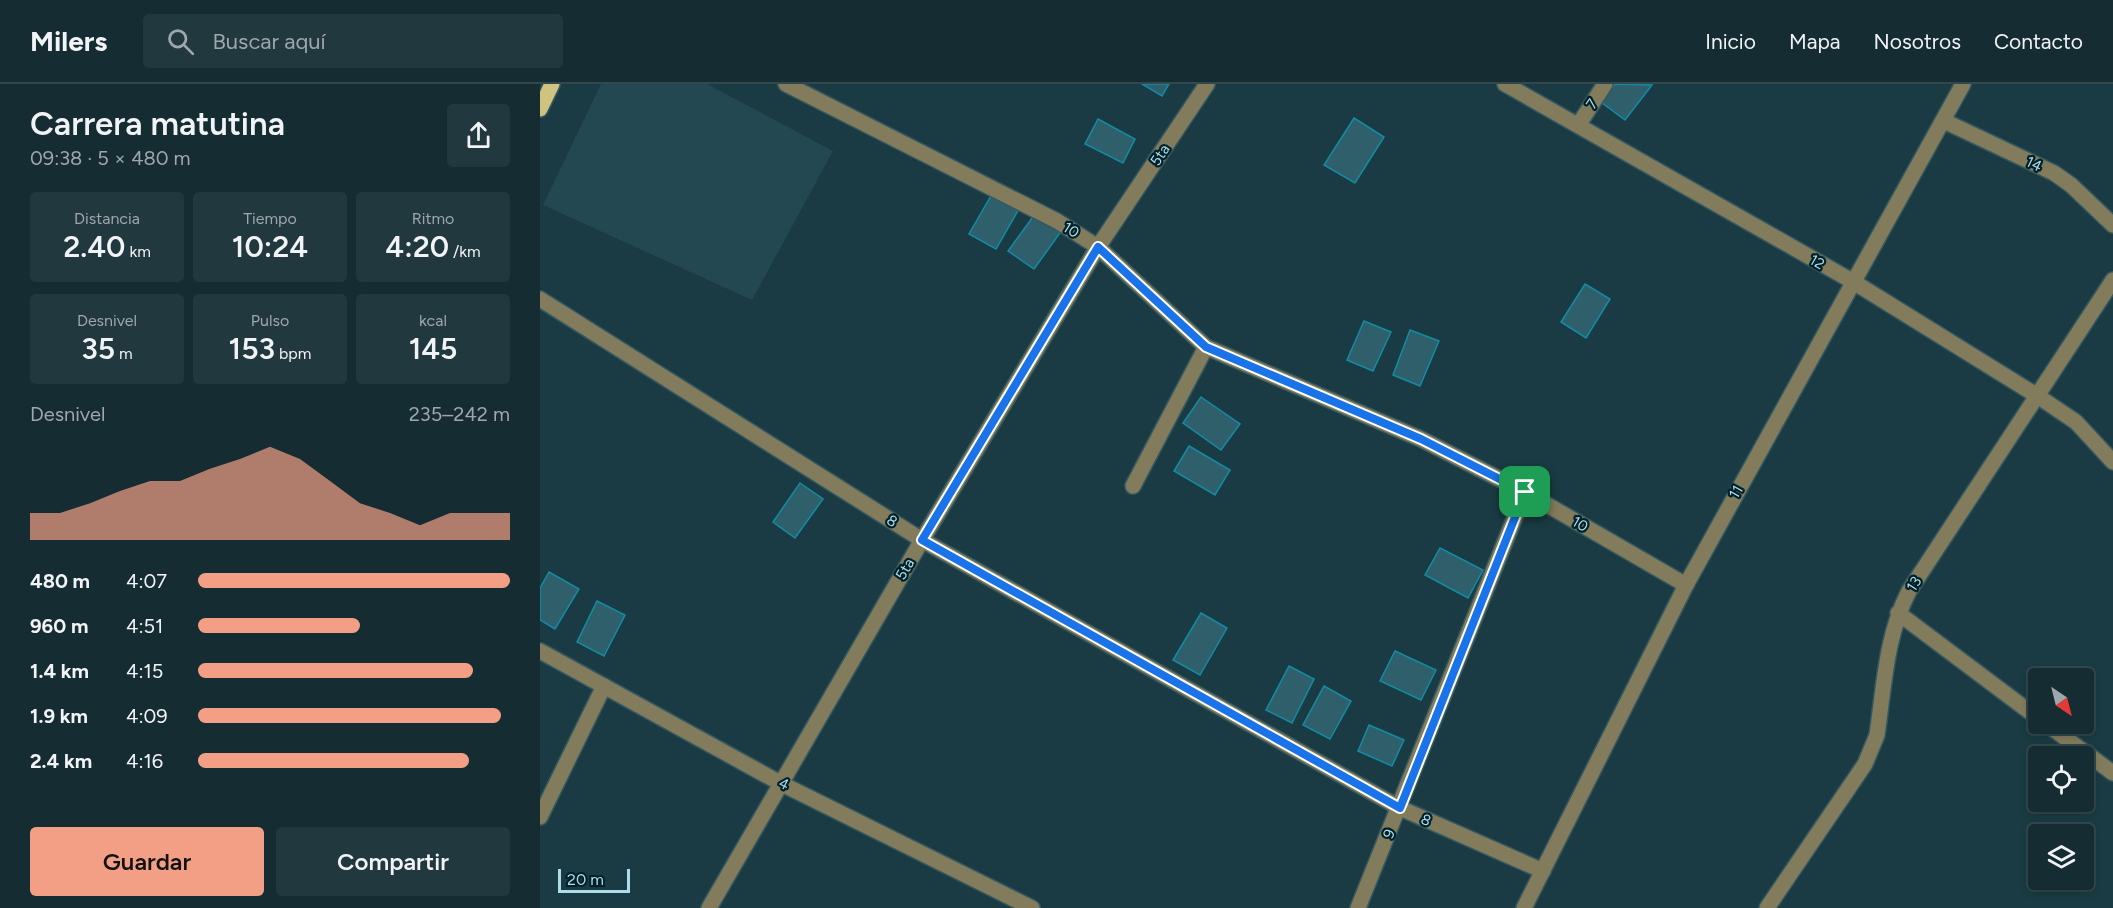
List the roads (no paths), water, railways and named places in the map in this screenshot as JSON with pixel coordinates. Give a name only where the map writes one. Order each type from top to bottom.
[{"type":"main road","points":[[540,109],[552,84]]},
{"type":"street","name":"10","points":[[786,84],[1057,221],[1098,247],[1206,347],[1421,439],[1525,492],[1686,585]]},
{"type":"street","name":"5ta","points":[[710,908],[922,540],[1098,247],[1207,84]]},
{"type":"street","name":"12","points":[[1505,84],[1579,124],[1851,281],[2036,395],[2076,422],[2113,462]]},
{"type":"street","name":"7","points":[[1579,124],[1605,84]]},
{"type":"street","name":"11","points":[[1524,908],[1686,585],[1851,281],[1963,84]]},
{"type":"street","name":"14","points":[[1944,121],[2054,173],[2113,225]]},
{"type":"street","name":"13","points":[[1767,908],[1865,764],[1872,748],[1898,613],[2036,395],[2113,280]]},
{"type":"street","name":"8","points":[[540,299],[922,540],[1400,808],[1543,871]]},
{"type":"street","points":[[1133,486],[1206,347]]},
{"type":"street","name":"9","points":[[1358,908],[1525,492]]},
{"type":"street","points":[[1898,613],[2028,710]]},
{"type":"street","name":"4","points":[[540,651],[782,784],[1032,908]]},
{"type":"street","points":[[540,817],[604,686]]},
{"type":"street","points":[[2060,734],[2113,773]]}]
